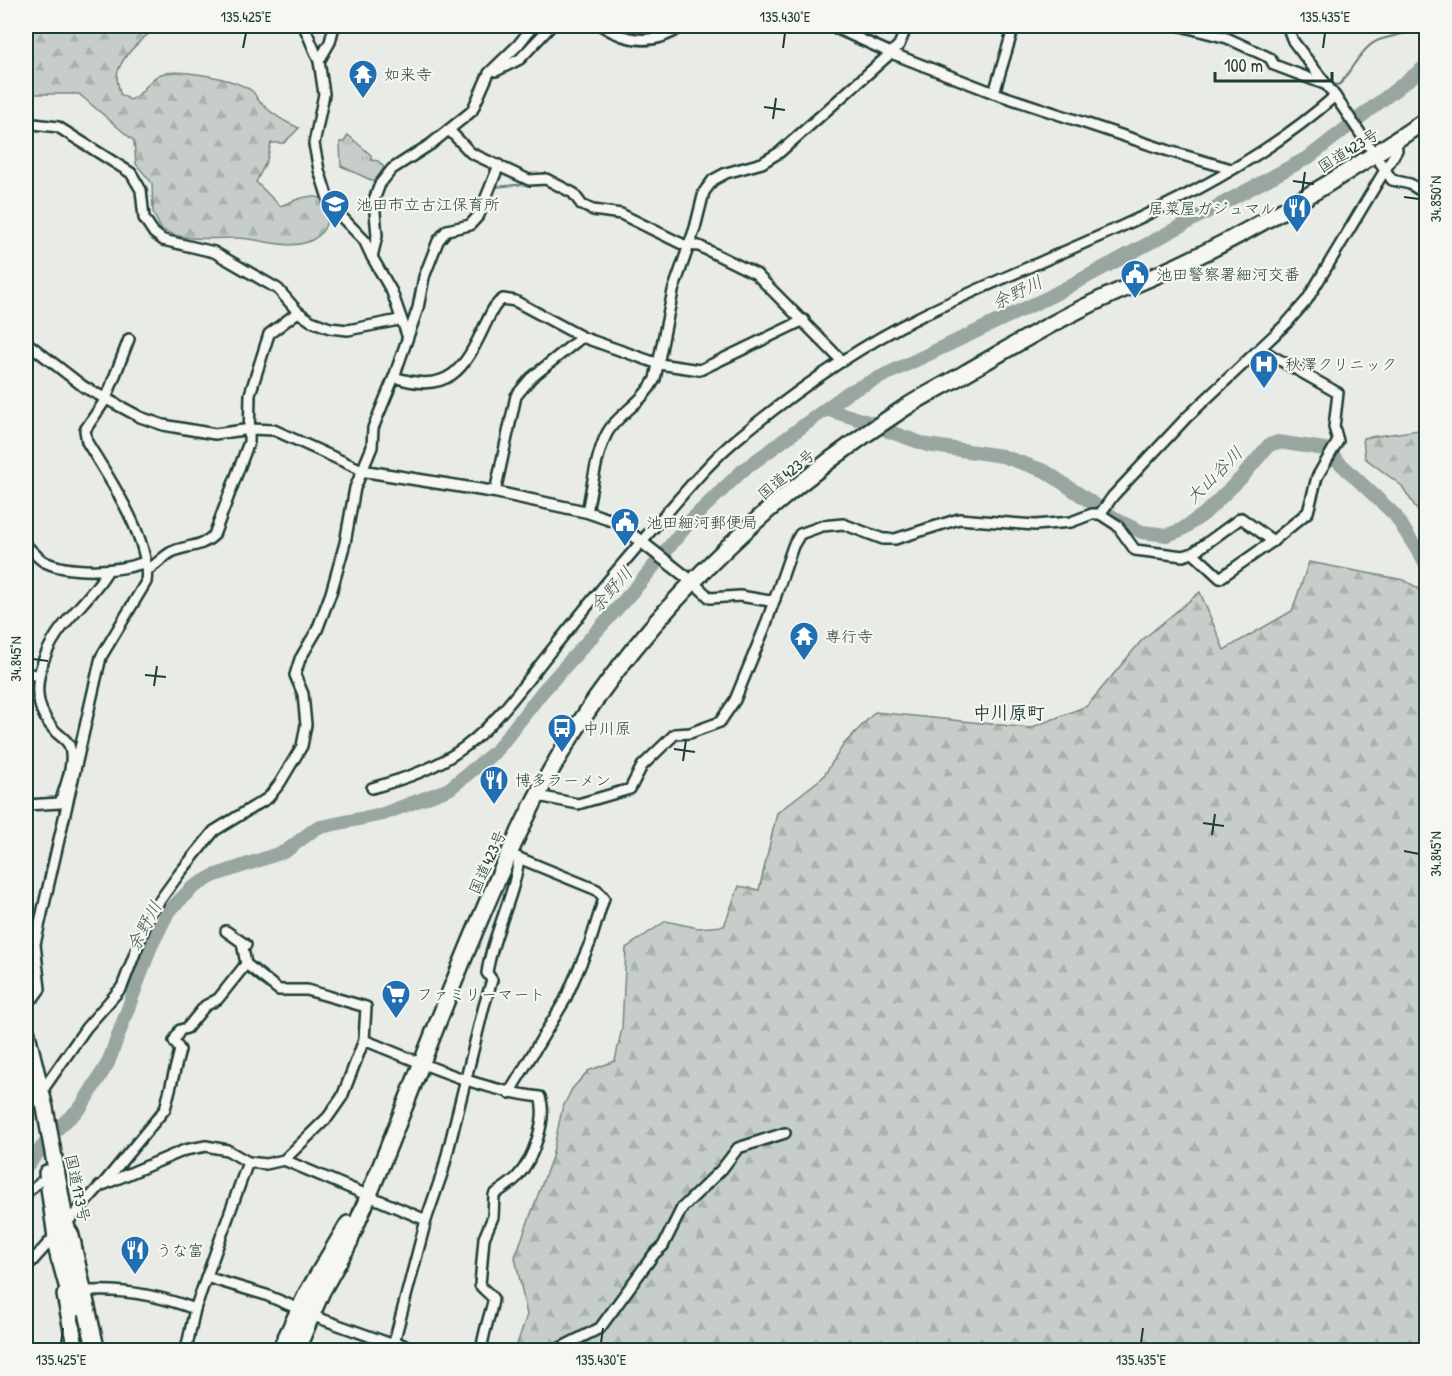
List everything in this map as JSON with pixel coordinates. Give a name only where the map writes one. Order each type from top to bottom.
[{"type":"highway","name":"国道423号","points":[[303,1350],[421,1063],[514,856],[538,796],[607,683],[690,579],[800,484],[852,443],[907,406],[1065,317],[1182,264],[1376,155],[1426,120]]},
{"type":"highway","name":"国道173号","points":[[26,1030],[35,1107]]},
{"type":"highway","name":"国道173号","points":[[26,1067],[62,1235],[76,1350]]},
{"type":"highway","name":"国道423号","points":[[280,1350],[299,1309],[368,1194]]},
{"type":"highway","name":"国道173号","points":[[62,1235],[89,1291],[105,1350]]},
{"type":"highway","points":[[62,1235],[85,1350]]},
{"type":"highway","points":[[62,1235],[96,1350]]},
{"type":"highway","points":[[296,1350],[321,1292],[350,1240]]},
{"type":"highway","points":[[289,1350],[325,1271],[328,1258]]},
{"type":"street","points":[[304,26],[319,61],[324,94],[314,144],[330,205],[364,240],[392,292],[399,320],[407,335]]},
{"type":"street","points":[[319,61],[330,42],[334,26]]},
{"type":"street","points":[[372,257],[377,236],[374,200],[380,184],[392,169],[472,111],[489,73],[519,45],[533,26]]},
{"type":"street","points":[[489,73],[520,58],[551,26]]},
{"type":"street","points":[[602,26],[625,37],[655,41],[682,26]]},
{"type":"street","points":[[831,26],[891,53],[994,93],[1231,169]]},
{"type":"street","points":[[587,512],[603,443],[611,428],[648,392],[659,363],[673,291],[690,244],[704,192],[713,180],[726,173],[762,163],[780,152],[891,53],[899,45],[907,26]]},
{"type":"street","points":[[994,93],[1014,26]]},
{"type":"street","points":[[1181,26],[1227,38],[1270,58],[1274,65],[1327,86]]},
{"type":"street","points":[[1287,26],[1293,41],[1336,98],[1392,180],[1410,184],[1426,194]]},
{"type":"street","points":[[372,788],[413,776],[437,765],[469,744],[512,699],[697,478],[735,441],[789,397],[842,361],[919,317],[1190,193],[1304,123],[1336,98]]},
{"type":"street","points":[[26,123],[58,127],[131,173],[141,190],[144,218],[154,233],[163,240],[214,252],[278,289],[298,312],[330,328],[348,330],[399,320]]},
{"type":"street","points":[[448,130],[471,153],[530,180],[546,179],[573,193],[582,205],[593,210],[621,214],[684,245],[699,246],[756,274],[842,361]]},
{"type":"street","points":[[1100,514],[1113,496],[1187,417],[1260,349],[1307,300],[1386,170],[1397,150],[1396,141]]},
{"type":"street","points":[[35,1107],[86,1028],[122,987],[150,914],[179,873],[214,831],[268,798],[280,783],[302,746],[306,725],[303,694],[295,675],[300,659],[317,630],[331,593],[345,543],[355,488],[364,471],[372,447],[373,428],[394,377],[438,241],[447,230],[470,225],[479,215],[499,165]]},
{"type":"street","points":[[394,377],[416,384],[435,384],[450,377],[471,355],[495,304],[503,299],[515,301],[582,337],[659,363],[700,370],[731,353],[804,320]]},
{"type":"street","points":[[26,545],[42,560],[59,567],[108,570],[160,564],[173,551],[207,542],[214,536],[242,462],[251,429],[252,380],[269,334],[298,312]]},
{"type":"street","points":[[495,492],[516,396],[531,378],[582,337]]},
{"type":"street","points":[[26,1000],[34,997],[40,989],[35,944],[75,757],[101,657],[146,582],[146,566],[132,520],[87,442],[86,430],[106,399],[129,339]]},
{"type":"street","points":[[26,342],[84,387],[163,425],[215,434],[251,429],[274,430],[364,471],[495,492],[587,512],[616,522],[690,579],[710,598],[740,596],[770,601],[775,599]]},
{"type":"street","points":[[1193,553],[1220,578],[1273,541],[1308,512],[1317,477],[1338,441],[1334,427],[1338,393],[1260,349]]},
{"type":"street","points":[[538,796],[578,804],[630,789],[642,766],[675,734],[690,733],[720,722],[735,700],[796,540],[800,534],[822,526],[843,524],[883,539],[914,534],[926,528],[959,519],[1035,525],[1071,522],[1092,514],[1100,514],[1117,525],[1135,550],[1183,556],[1193,553],[1241,518],[1273,541]]},
{"type":"street","points":[[26,805],[60,803],[75,757],[68,743],[48,723],[39,706],[36,692],[39,676],[48,649],[62,626],[101,583],[108,570]]},
{"type":"street","points":[[26,673],[39,676]]},
{"type":"street","points":[[394,1346],[484,1006],[492,989],[492,980],[487,973],[489,960],[507,912],[514,856],[597,890],[604,898],[590,943],[566,1000],[509,1093]]},
{"type":"street","points":[[26,1268],[62,1235],[165,1109],[180,1050],[174,1041],[180,1030],[187,1028],[205,1006],[218,999],[246,964],[245,945],[226,931]]},
{"type":"street","points":[[100,1186],[185,1149],[206,1146],[226,1150],[248,1162],[266,1164],[284,1160],[327,1117],[342,1097],[364,1040],[366,1007],[308,990],[279,990],[246,964]]},
{"type":"street","points":[[364,1040],[465,1079],[509,1093],[540,1097],[544,1107],[529,1159],[519,1175],[494,1194],[493,1217],[484,1238],[480,1285],[492,1296],[493,1302],[485,1326],[482,1350]]},
{"type":"street","points":[[556,1350],[600,1328],[654,1254],[663,1246],[682,1208],[722,1169],[738,1148],[785,1133]]},
{"type":"street","points":[[284,1160],[426,1220]]},
{"type":"street","points":[[186,1350],[195,1309],[248,1162]]},
{"type":"street","points":[[26,1196],[47,1170]]},
{"type":"street","points":[[206,1277],[266,1295],[299,1309]]},
{"type":"street","points":[[89,1291],[140,1293],[195,1309]]},
{"type":"street","points":[[316,1317],[394,1346],[414,1350]]},
{"type":"green space","points":[[26,26],[165,26],[144,37],[125,58],[117,74],[120,94],[130,100],[156,76],[181,72],[234,82],[252,91],[259,101],[273,113],[299,128],[284,143],[271,143],[267,160],[256,182],[280,206],[300,198],[313,196],[324,200],[330,205],[323,230],[312,240],[293,245],[243,238],[187,238],[161,229],[153,212],[152,183],[136,164],[134,141],[79,94],[26,94]]},
{"type":"green space","points":[[348,135],[371,155],[371,160],[378,161],[384,167],[375,182],[341,166],[340,142],[344,142]]},
{"type":"green space","points":[[1426,429],[1426,524],[1402,486],[1365,458],[1363,438]]},
{"type":"green space","points":[[1309,562],[1404,580],[1426,593],[1426,1350],[515,1350],[527,1315],[515,1257],[552,1157],[562,1109],[572,1089],[588,1071],[615,1061],[622,1028],[626,948],[666,921],[698,928],[724,926],[739,886],[759,890],[777,813],[823,777],[844,744],[875,712],[1030,728],[1087,706],[1142,640],[1200,592],[1224,650],[1292,611]]},
{"type":"waterway","points":[[1002,83],[1020,26]]},
{"type":"waterway","points":[[1330,83],[1338,85],[1341,83],[1373,43],[1425,26]]},
{"type":"waterway","points":[[871,65],[885,52]]},
{"type":"waterway","name":"余野川","points":[[26,1167],[57,1129],[81,1107],[108,1063],[151,946],[168,912],[192,888],[213,876],[286,851],[316,828],[383,814],[449,789],[496,751],[543,691],[640,583],[691,520],[742,471],[849,392],[1051,296],[1309,157],[1426,66]]},
{"type":"waterway","points":[[748,162],[762,158]]},
{"type":"waterway","points":[[541,183],[555,189]]},
{"type":"waterway","points":[[494,187],[527,184]]},
{"type":"waterway","points":[[667,231],[682,239],[688,236]]},
{"type":"waterway","points":[[400,375],[409,346]]},
{"type":"waterway","points":[[66,368],[104,392]]},
{"type":"waterway","points":[[376,433],[399,381]]},
{"type":"waterway","points":[[110,394],[152,417]]},
{"type":"waterway","name":"大山谷川","points":[[826,409],[871,423]]},
{"type":"waterway","points":[[253,423],[277,426]]},
{"type":"waterway","points":[[237,427],[244,425]]},
{"type":"waterway","points":[[207,429],[225,428]]},
{"type":"waterway","name":"大山谷川","points":[[888,431],[927,445],[1002,456],[1045,471],[1119,521],[1142,532],[1167,535],[1181,530],[1204,514],[1242,477],[1269,445],[1278,442],[1325,449],[1395,515],[1426,564]]},
{"type":"waterway","points":[[121,572],[142,568]]},
{"type":"place","name":"如来寺","points":[[363,100]]},
{"type":"place","name":"池田市立古江保育所","points":[[335,230]]},
{"type":"place","name":"居菜屋ガジュマル","points":[[1297,234]]},
{"type":"place","name":"池田警察署細河交番","points":[[1135,300]]},
{"type":"place","name":"秋澤クリニック","points":[[1264,390]]},
{"type":"place","name":"池田細河郵便局","points":[[625,548]]},
{"type":"place","name":"専行寺","points":[[804,662]]},
{"type":"place","name":"中川原","points":[[562,754]]},
{"type":"place","name":"博多ラーメン","points":[[494,806]]},
{"type":"place","name":"ファミリーマート","points":[[396,1020]]},
{"type":"place","name":"うな富","points":[[135,1276]]},
{"type":"district","name":"中川原町","points":[[1009,712]]}]
